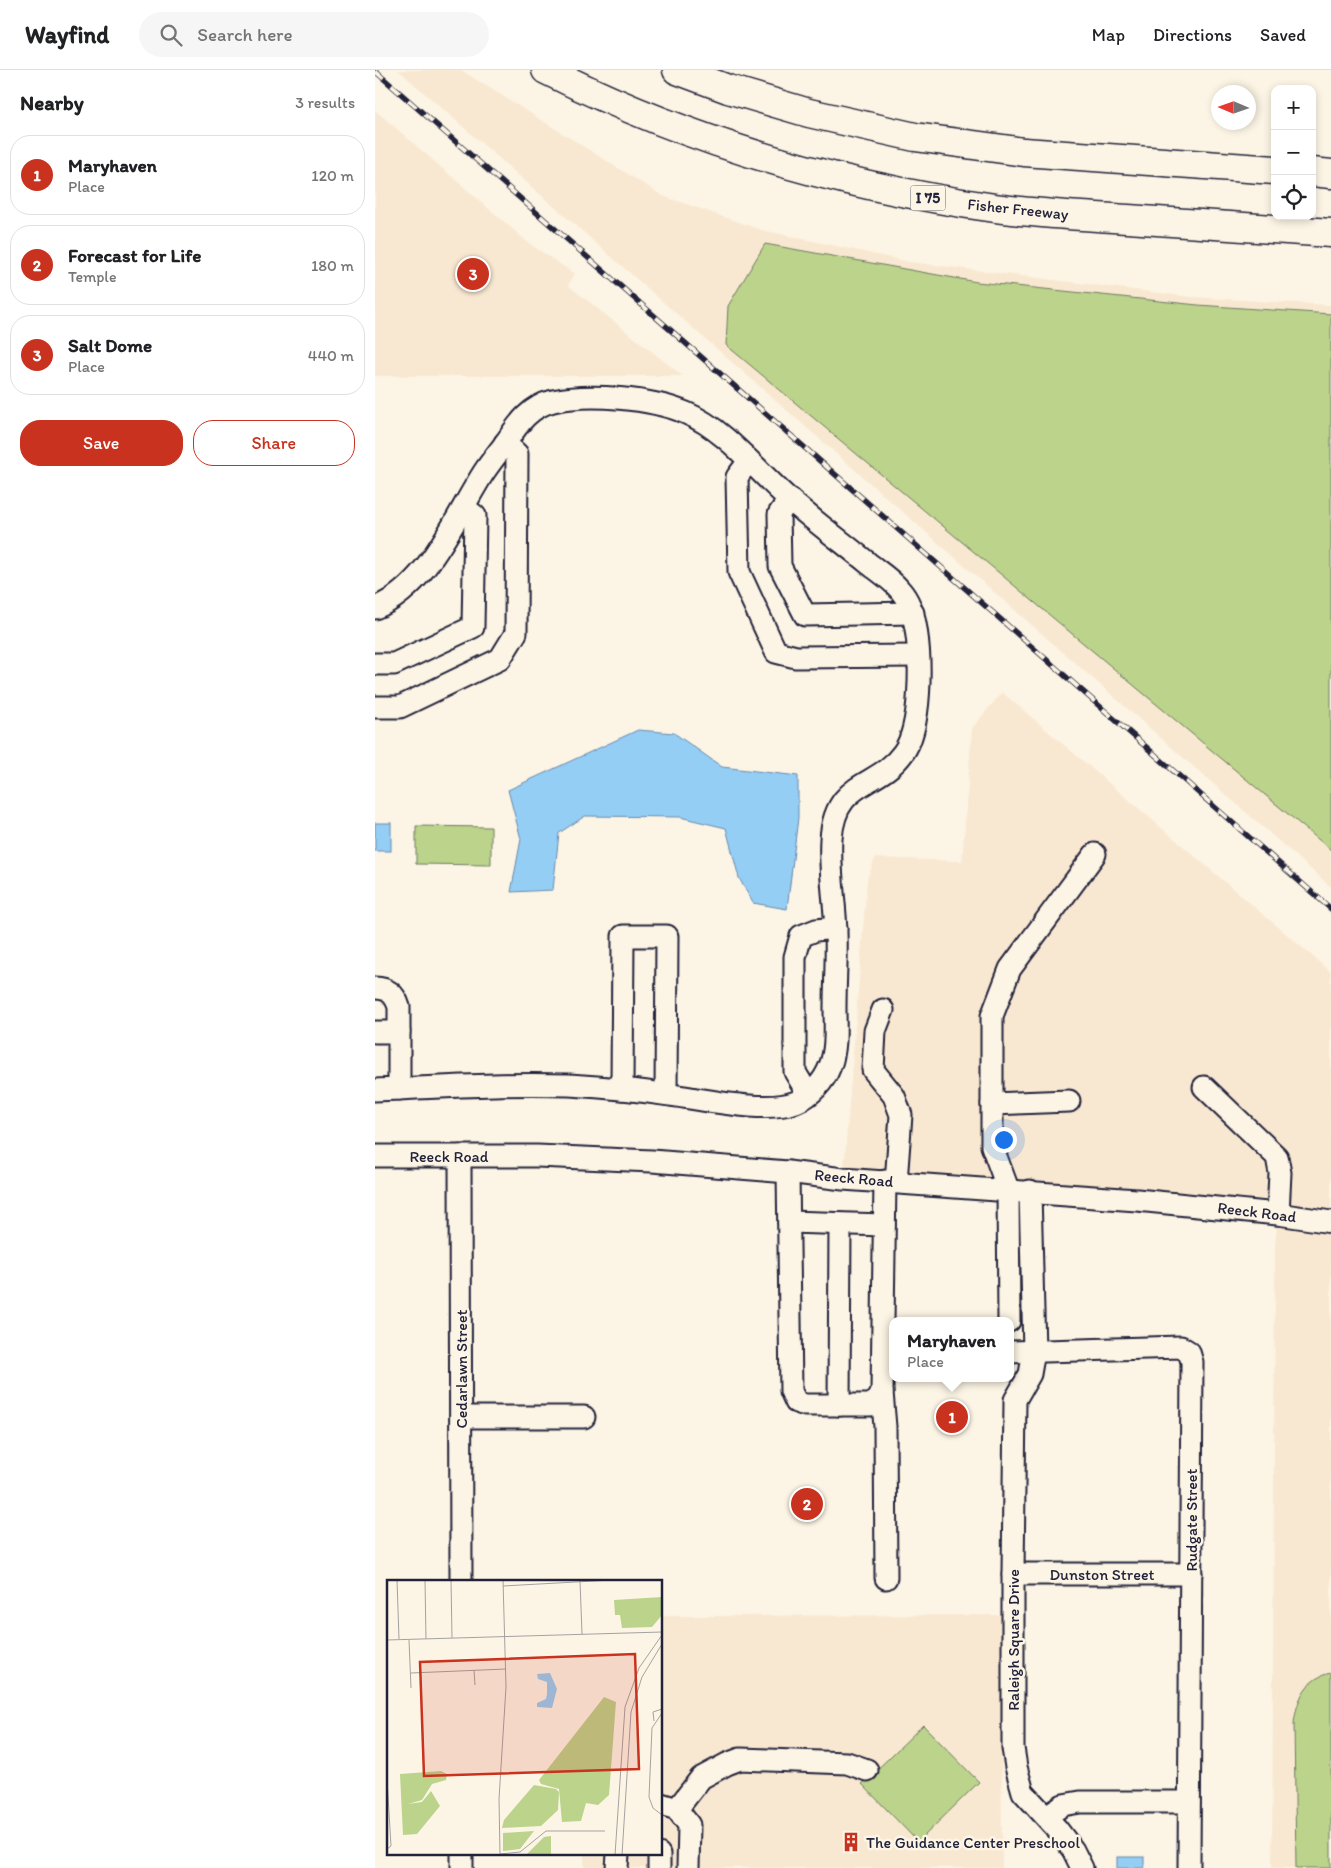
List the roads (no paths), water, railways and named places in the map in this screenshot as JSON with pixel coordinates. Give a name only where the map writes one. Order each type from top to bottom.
[{"type":"highway","name":"Fisher Freeway","points":[[546,70],[645,116],[720,144],[810,171],[934,199],[1043,213],[1331,233]]},
{"type":"highway","points":[[677,70],[728,89],[809,113],[915,137],[1024,152],[1271,170]]},
{"type":"highway","points":[[1316,172],[1331,174]]},
{"type":"street","points":[[375,608],[394,599],[433,559],[485,471],[531,410],[543,404],[565,399],[635,400],[674,408],[691,415],[717,432],[789,499],[901,590],[913,613],[919,656],[916,721],[908,745],[901,756],[892,764],[848,795],[840,804],[835,817],[831,844],[835,928],[835,1037],[831,1066],[817,1088],[796,1102],[768,1108],[666,1094],[571,1085],[510,1084],[375,1090]]},
{"type":"street","points":[[375,707],[401,707],[499,659],[516,633],[517,454],[505,443]]},
{"type":"street","points":[[749,461],[737,478],[739,572],[776,652],[796,657],[919,656]]},
{"type":"street","points":[[789,499],[779,514],[780,566],[805,615],[913,613]]},
{"type":"street","points":[[375,664],[394,664],[473,627],[475,516],[464,507]]},
{"type":"street","points":[[1009,1317],[1008,1190],[992,1146],[992,1016],[1010,969],[1095,854]]},
{"type":"street","points":[[808,1094],[795,1072],[795,957],[801,936],[816,930],[835,928]]},
{"type":"street","points":[[622,1089],[623,936],[667,936],[666,1094]]},
{"type":"street","points":[[375,988],[385,988],[397,1000],[399,1007],[399,1089]]},
{"type":"street","points":[[883,1010],[875,1031],[873,1070],[894,1096],[901,1115],[884,1225],[882,1392],[885,1427],[886,1578]]},
{"type":"street","points":[[375,1032],[399,1032]]},
{"type":"street","points":[[1204,1087],[1277,1157],[1280,1173],[1278,1214]]},
{"type":"street","points":[[992,1104],[1069,1101]]},
{"type":"street","name":"Reeck Road","points":[[375,1156],[608,1158],[788,1172],[843,1179],[1030,1191],[1278,1214],[1331,1222]]},
{"type":"street","name":"Cedarlawn Street","points":[[460,1156],[461,1580]]},
{"type":"street","points":[[788,1172],[791,1391],[795,1402],[805,1405],[870,1405],[878,1400],[882,1392]]},
{"type":"street","name":"Raleigh Square Drive","points":[[1030,1191],[1034,1351],[1030,1374],[1015,1384],[1013,1748],[1023,1792],[1046,1816],[1073,1850],[1082,1868]]},
{"type":"street","points":[[789,1222],[884,1225]]},
{"type":"street","points":[[839,1405],[840,1224]]},
{"type":"street","name":"Rudgate Street","points":[[1014,1352],[1181,1347],[1189,1352],[1192,1362],[1189,1868]]},
{"type":"street","points":[[461,1417],[584,1417]]},
{"type":"street","name":"Dunston Street","points":[[1013,1574],[1191,1574]]},
{"type":"street","points":[[688,1868],[689,1825],[669,1806],[701,1778],[740,1759],[847,1763],[867,1770]]},
{"type":"street","points":[[1046,1816],[1063,1806],[1080,1802],[1189,1802]]},
{"type":"water","points":[[638,730],[674,733],[722,767],[798,776],[798,818],[787,909],[753,903],[739,878],[726,828],[680,817],[585,816],[559,833],[553,890],[511,892],[521,839],[508,790]]},
{"type":"water","points":[[375,823],[391,823],[391,851],[375,851]]},
{"type":"water","points":[[1117,1857],[1144,1857],[1144,1868],[1117,1868]]},
{"type":"railway","points":[[375,71],[1331,909]]},
{"type":"place","name":"Salt Dome","points":[[473,274]]},
{"type":"place","name":"Maryhaven","points":[[952,1417]]},
{"type":"place","name":"Forecast for Life","points":[[807,1504]]},
{"type":"place","name":"The Guidance Center Preschool","points":[[851,1842]]}]
